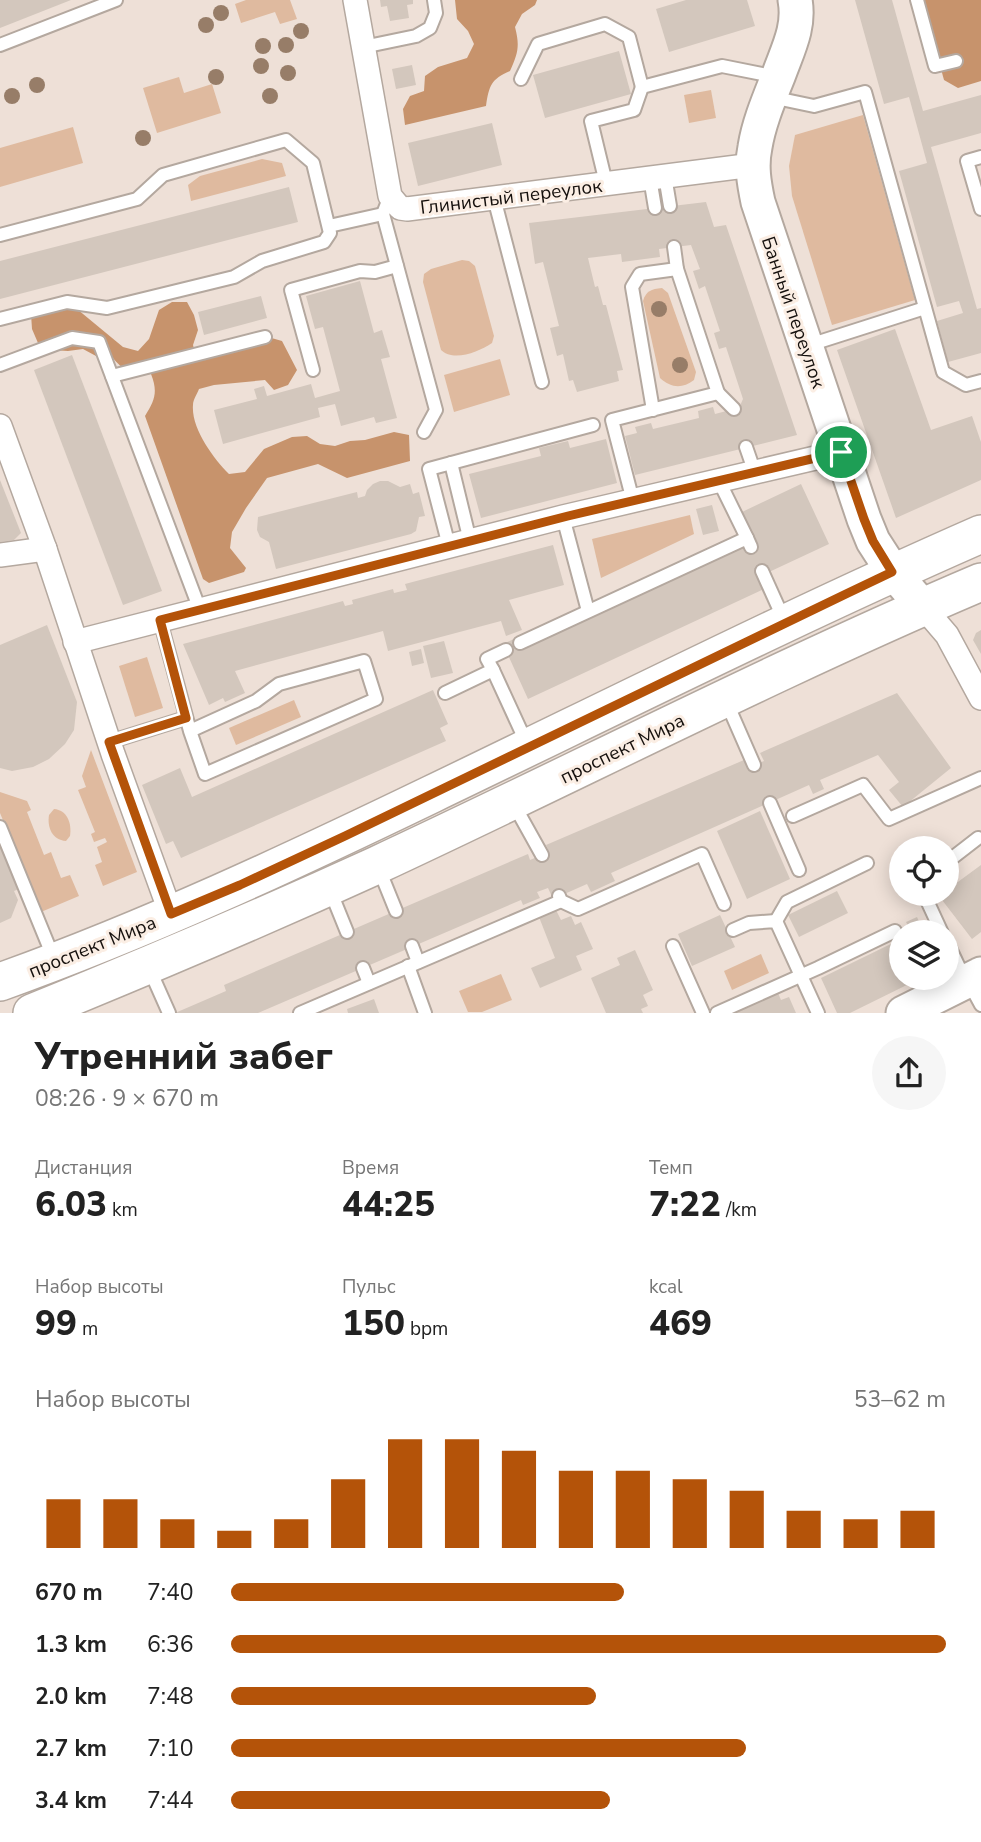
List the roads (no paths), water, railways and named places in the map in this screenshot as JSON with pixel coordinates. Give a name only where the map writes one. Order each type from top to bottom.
[{"type":"main road","name":"проспект Мира","points":[[0,982],[171,914],[322,847],[892,572],[981,534]]},
{"type":"main road","name":"проспект Мира","points":[[32,1013],[148,966],[377,865],[724,698],[981,582]]},
{"type":"street","points":[[355,0],[386,205]]},
{"type":"street","name":"Банный переулок","points":[[795,0],[796,24],[792,39],[755,147],[753,165],[758,202],[864,519],[873,541],[892,572],[923,607]]},
{"type":"street","name":"Глинистый переулок","points":[[386,205],[407,209],[753,165]]},
{"type":"street","points":[[0,426],[171,914]]},
{"type":"street","points":[[75,642],[563,517],[841,452]]},
{"type":"street","points":[[0,555],[45,549]]},
{"type":"street","points":[[923,607],[947,635],[981,698]]},
{"type":"street","points":[[903,1013],[974,986]]},
{"type":"lane","points":[[0,45],[116,0]]},
{"type":"lane","points":[[363,47],[416,36],[430,29],[436,13],[434,0]]},
{"type":"lane","points":[[917,0],[935,66],[956,61]]},
{"type":"lane","points":[[521,79],[538,44],[605,24],[629,37],[642,86],[634,110],[591,121],[606,183]]},
{"type":"lane","points":[[642,86],[722,66],[814,106],[865,92],[943,372],[966,385],[981,381]]},
{"type":"lane","points":[[0,235],[137,199],[163,175],[286,140],[313,163],[330,233],[324,242],[262,261],[234,277],[107,307],[66,302],[0,319]]},
{"type":"lane","points":[[981,157],[967,161],[981,209]]},
{"type":"lane","points":[[658,177],[662,207]]},
{"type":"lane","points":[[494,198],[542,382]]},
{"type":"lane","points":[[329,226],[386,205],[397,266],[436,410],[424,432]]},
{"type":"lane","points":[[674,247],[677,269],[718,393],[734,409]]},
{"type":"lane","points":[[313,370],[291,290],[360,271],[375,272],[397,266]]},
{"type":"lane","points":[[653,410],[632,286],[640,274],[677,269]]},
{"type":"lane","points":[[806,346],[925,308]]},
{"type":"lane","points":[[112,376],[265,337]]},
{"type":"lane","points":[[0,365],[72,338],[99,342],[200,610]]},
{"type":"lane","points":[[633,501],[612,420],[718,393]]},
{"type":"lane","points":[[459,544],[429,468],[593,425]]},
{"type":"lane","points":[[746,447],[755,472]]},
{"type":"lane","points":[[451,463],[459,544]]},
{"type":"lane","points":[[520,643],[588,611],[749,543],[719,481]]},
{"type":"lane","points":[[563,517],[588,611]]},
{"type":"lane","points":[[762,571],[786,623]]},
{"type":"lane","points":[[109,742],[188,725],[256,701],[279,684],[364,661],[376,699],[205,774],[188,725],[160,620]]},
{"type":"lane","points":[[506,650],[487,659],[529,747]]},
{"type":"lane","points":[[445,693],[493,670]]},
{"type":"lane","points":[[724,698],[754,765]]},
{"type":"lane","points":[[793,816],[863,785],[889,819],[981,778]]},
{"type":"lane","points":[[512,801],[542,855]]},
{"type":"lane","points":[[770,803],[799,870]]},
{"type":"lane","points":[[0,827],[55,961]]},
{"type":"lane","points":[[959,853],[978,838]]},
{"type":"lane","points":[[300,1013],[560,899],[578,909],[702,854],[724,904]]},
{"type":"lane","points":[[776,921],[787,901],[867,863]]},
{"type":"lane","points":[[377,865],[396,911]]},
{"type":"lane","points":[[328,887],[347,932]]},
{"type":"lane","points":[[733,930],[749,923],[776,921]]},
{"type":"lane","points":[[776,921],[818,1013]]},
{"type":"lane","points":[[717,1013],[889,934]]},
{"type":"lane","points":[[412,946],[413,964],[425,1013]]},
{"type":"lane","points":[[673,946],[703,1013]]},
{"type":"lane","points":[[959,962],[974,986]]},
{"type":"lane","points":[[148,966],[169,1013]]},
{"type":"lane","points":[[363,968],[369,983]]}]
